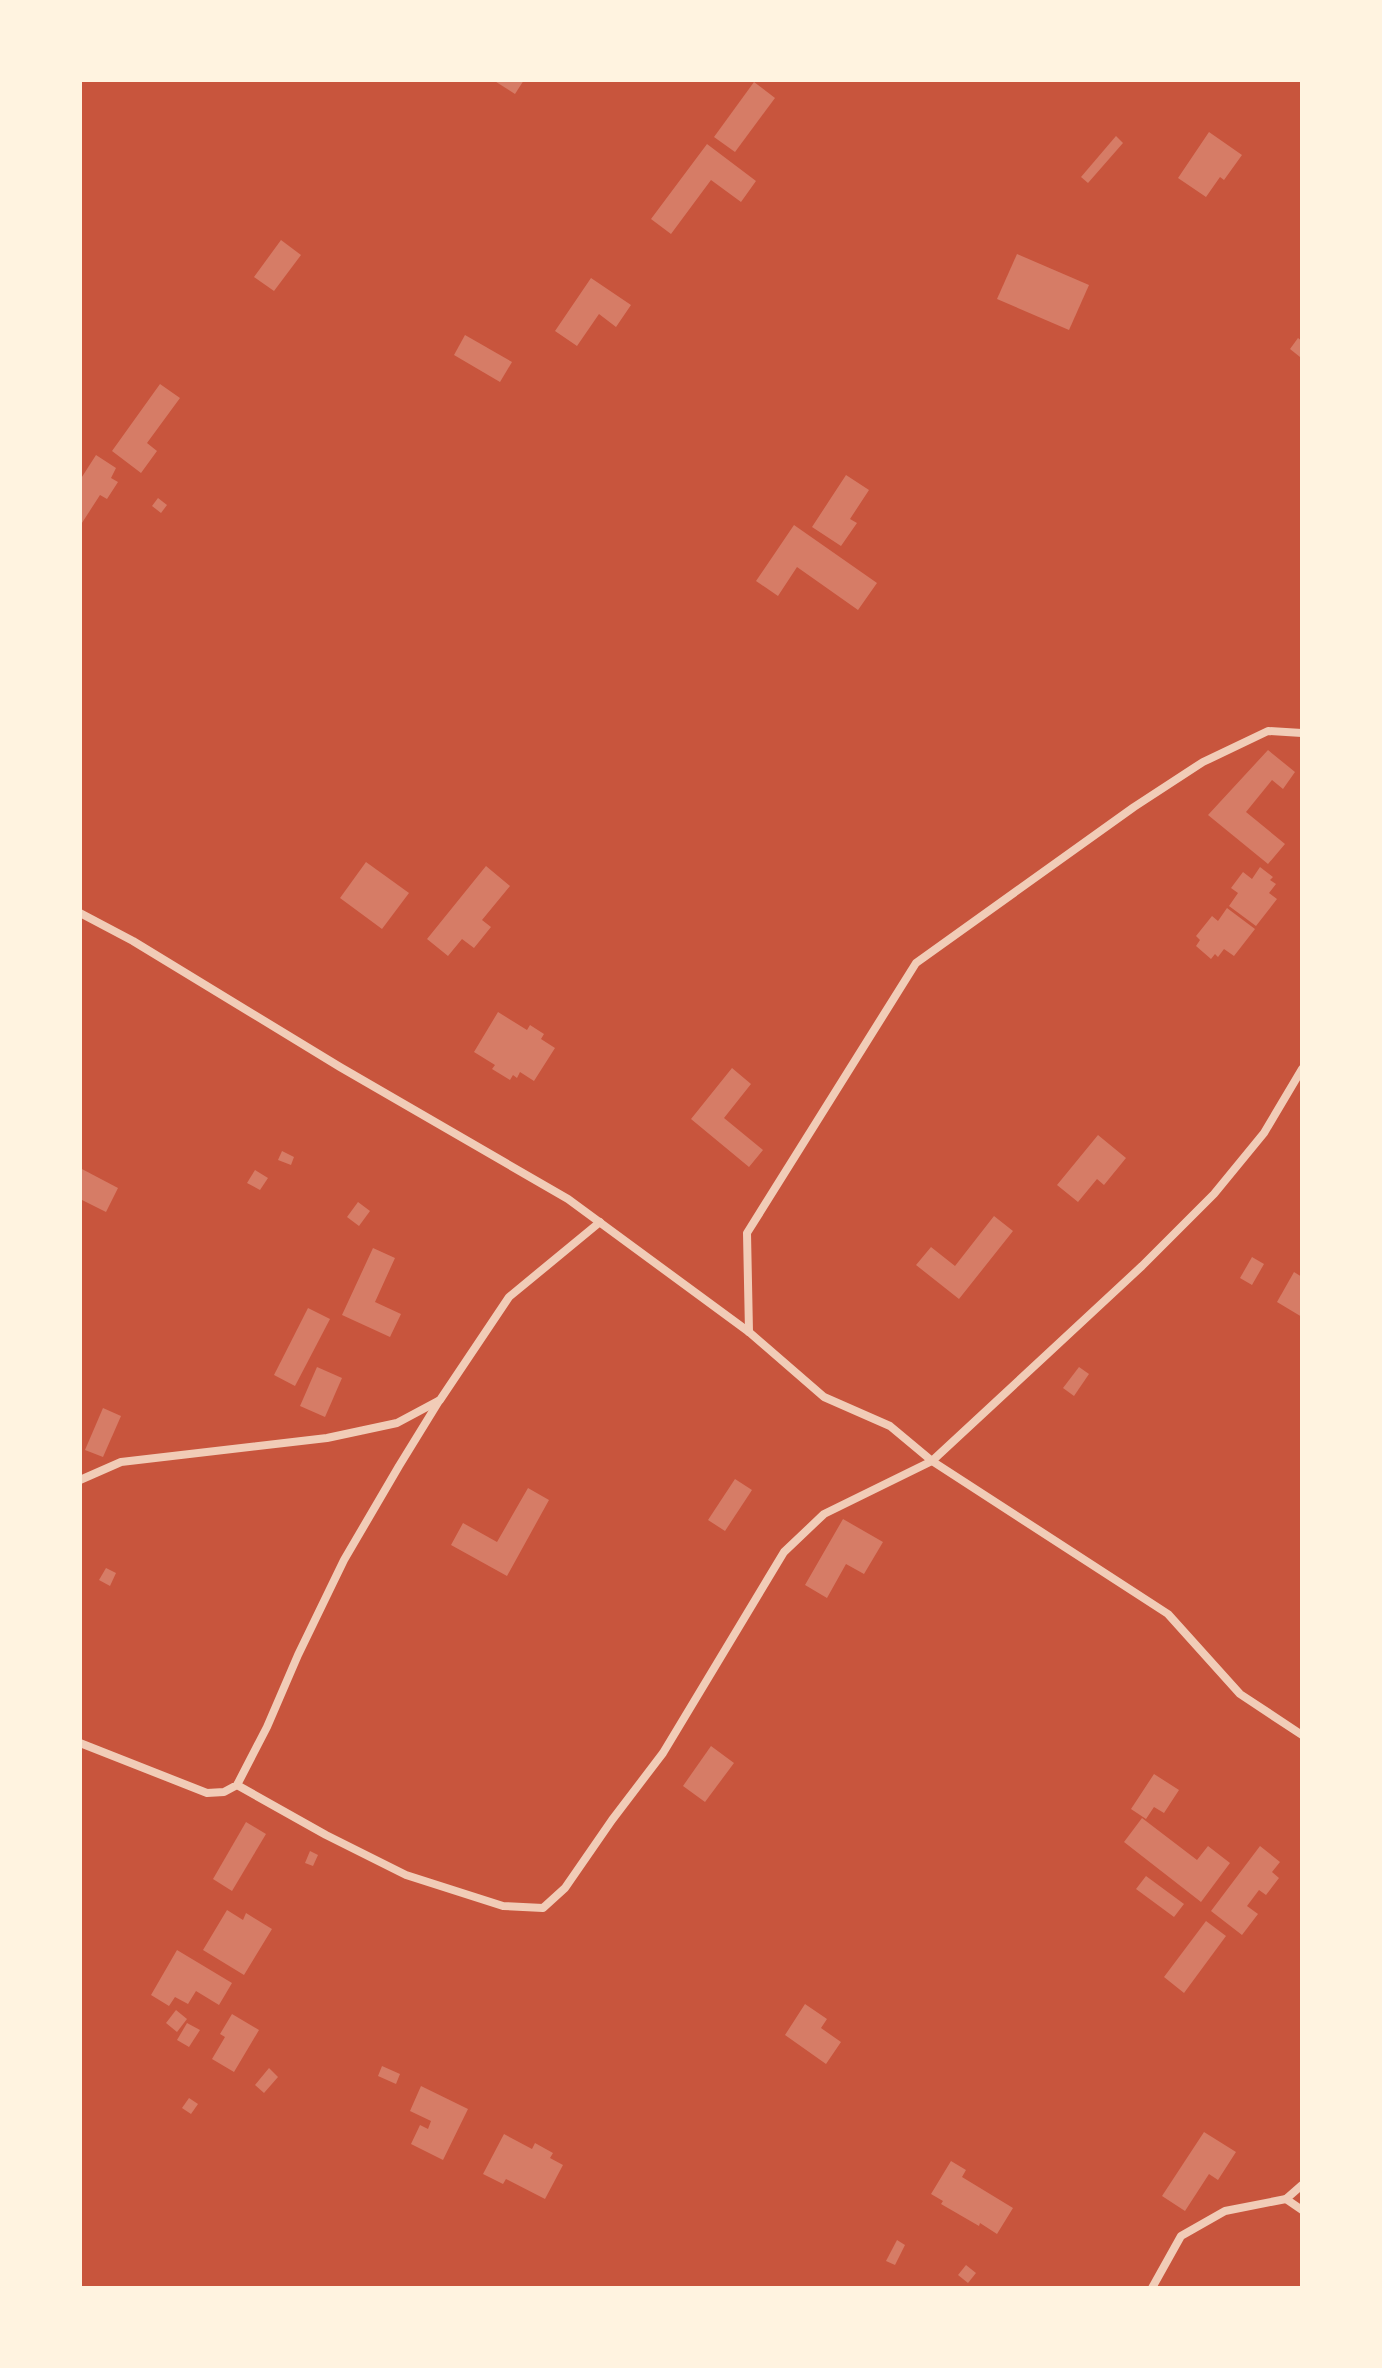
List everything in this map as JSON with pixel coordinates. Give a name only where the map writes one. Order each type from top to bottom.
[{"type":"street","points":[[749,1332],[747,1233],[916,963],[1134,807],[1203,762],[1268,731],[1302,733]]},
{"type":"street","points":[[80,913],[133,941],[340,1067],[568,1199],[749,1332],[824,1397],[890,1426],[932,1461],[1168,1614],[1240,1694],[1302,1735]]},
{"type":"street","points":[[237,1785],[406,1875],[503,1906],[543,1908],[565,1888],[663,1753],[784,1552],[824,1514],[932,1461],[1142,1266],[1214,1194],[1264,1133],[1302,1069]]},
{"type":"street","points":[[80,1743],[207,1793],[224,1792],[237,1785],[344,1560],[440,1400],[509,1297],[600,1222]]},
{"type":"street","points":[[80,1480],[121,1462],[327,1438],[397,1423],[440,1400]]},
{"type":"street","points":[[1152,2288],[1181,2236],[1225,2211],[1286,2199],[1302,2185]]},
{"type":"street","points":[[1286,2199],[1302,2210]]},
{"type":"building","points":[[493,80],[524,80],[515,94]]},
{"type":"building","points":[[754,82],[775,98],[735,152],[714,137]]},
{"type":"building","points":[[1209,132],[1242,155],[1224,180],[1220,177],[1206,197],[1178,178]]},
{"type":"building","points":[[1116,136],[1123,143],[1088,183],[1081,177]]},
{"type":"building","points":[[707,144],[756,181],[741,202],[711,180],[671,234],[651,219]]},
{"type":"building","points":[[281,240],[301,255],[274,291],[254,277]]},
{"type":"building","points":[[1017,254],[1089,285],[1069,330],[997,299]]},
{"type":"building","points":[[591,278],[631,305],[616,327],[599,314],[577,346],[555,331]]},
{"type":"building","points":[[465,335],[512,362],[500,382],[454,355]]},
{"type":"building","points":[[1298,338],[1302,341],[1300,357],[1290,349]]},
{"type":"building","points":[[160,384],[180,398],[147,443],[157,451],[141,473],[112,451]]},
{"type":"building","points":[[96,455],[116,468],[111,478],[118,482],[107,499],[100,495],[80,526],[80,480]]},
{"type":"building","points":[[846,475],[869,490],[850,519],[857,523],[841,546],[812,527]]},
{"type":"building","points":[[158,498],[167,505],[161,513],[152,506]]},
{"type":"building","points":[[794,525],[877,583],[858,610],[797,567],[778,596],[756,581]]},
{"type":"building","points":[[1268,750],[1295,772],[1283,789],[1272,780],[1246,812],[1285,844],[1268,864],[1208,815]]},
{"type":"building","points":[[366,862],[409,893],[382,929],[340,898]]},
{"type":"building","points":[[486,866],[510,886],[482,920],[491,927],[474,948],[462,939],[448,956],[427,939]]},
{"type":"building","points":[[1260,867],[1273,877],[1270,880],[1276,884],[1269,893],[1277,899],[1256,926],[1229,906],[1238,893],[1231,888],[1243,872],[1252,879]]},
{"type":"building","points":[[1227,908],[1255,929],[1234,956],[1224,949],[1218,957],[1215,954],[1211,959],[1196,946],[1200,940],[1196,936],[1212,916],[1218,921]]},
{"type":"building","points":[[498,1012],[527,1030],[530,1025],[544,1034],[541,1039],[555,1048],[534,1081],[520,1072],[517,1078],[513,1075],[510,1080],[492,1069],[495,1065],[474,1052]]},
{"type":"building","points":[[732,1068],[751,1084],[724,1118],[763,1150],[749,1167],[691,1119]]},
{"type":"building","points":[[1098,1135],[1126,1158],[1104,1185],[1097,1179],[1078,1202],[1057,1185]]},
{"type":"building","points":[[282,1151],[294,1157],[291,1165],[278,1160]]},
{"type":"building","points":[[80,1168],[118,1188],[106,1212],[80,1199]]},
{"type":"building","points":[[255,1170],[268,1178],[260,1190],[247,1183]]},
{"type":"building","points":[[358,1202],[370,1211],[359,1226],[347,1217]]},
{"type":"building","points":[[994,1216],[1013,1231],[959,1299],[916,1265],[931,1247],[955,1266]]},
{"type":"building","points":[[373,1248],[395,1258],[375,1302],[401,1314],[390,1337],[342,1315]]},
{"type":"building","points":[[1252,1257],[1264,1264],[1252,1285],[1240,1278]]},
{"type":"building","points":[[1294,1272],[1302,1277],[1302,1317],[1277,1302]]},
{"type":"building","points":[[308,1308],[330,1319],[295,1386],[274,1375]]},
{"type":"building","points":[[317,1367],[342,1378],[325,1417],[300,1406]]},
{"type":"building","points":[[1079,1367],[1089,1374],[1074,1396],[1063,1388]]},
{"type":"building","points":[[103,1408],[121,1416],[103,1457],[85,1450]]},
{"type":"building","points":[[735,1479],[752,1490],[725,1531],[708,1520]]},
{"type":"building","points":[[528,1488],[549,1500],[507,1576],[451,1545],[463,1523],[497,1542]]},
{"type":"building","points":[[843,1519],[883,1542],[864,1574],[846,1564],[827,1598],[805,1585]]},
{"type":"building","points":[[106,1568],[116,1573],[110,1586],[99,1580]]},
{"type":"building","points":[[711,1746],[734,1763],[705,1802],[683,1786]]},
{"type":"building","points":[[1154,1774],[1179,1790],[1164,1813],[1154,1807],[1146,1819],[1131,1809]]},
{"type":"building","points":[[1142,1818],[1197,1860],[1208,1846],[1230,1863],[1201,1902],[1124,1842]]},
{"type":"building","points":[[246,1822],[266,1834],[232,1891],[213,1879]]},
{"type":"building","points":[[1260,1846],[1280,1862],[1272,1872],[1279,1878],[1266,1895],[1259,1890],[1247,1906],[1258,1914],[1242,1935],[1211,1911]]},
{"type":"building","points":[[310,1851],[318,1855],[313,1866],[305,1863]]},
{"type":"building","points":[[1146,1876],[1184,1904],[1174,1917],[1136,1889]]},
{"type":"building","points":[[227,1910],[243,1920],[246,1913],[272,1929],[244,1975],[203,1950]]},
{"type":"building","points":[[1206,1921],[1226,1936],[1184,1993],[1164,1977]]},
{"type":"building","points":[[177,1950],[232,1983],[219,2005],[196,1991],[188,2004],[175,1997],[169,2006],[151,1995]]},
{"type":"building","points":[[805,2004],[827,2019],[821,2028],[841,2042],[826,2064],[785,2035]]},
{"type":"building","points":[[176,2010],[187,2019],[177,2032],[166,2023]]},
{"type":"building","points":[[232,2014],[259,2030],[234,2072],[212,2059],[225,2037],[220,2034]]},
{"type":"building","points":[[187,2023],[200,2030],[189,2047],[177,2040]]},
{"type":"building","points":[[382,2066],[400,2074],[396,2084],[378,2076]]},
{"type":"building","points":[[269,2068],[278,2077],[264,2093],[255,2085]]},
{"type":"building","points":[[421,2086],[468,2109],[443,2160],[411,2144],[420,2125],[428,2129],[431,2121],[410,2111]]},
{"type":"building","points":[[189,2098],[198,2104],[191,2114],[182,2108]]},
{"type":"building","points":[[1204,2132],[1236,2152],[1218,2180],[1209,2174],[1185,2211],[1162,2196]]},
{"type":"building","points":[[504,2134],[532,2149],[535,2143],[553,2153],[550,2158],[563,2165],[545,2199],[506,2179],[503,2184],[483,2174]]},
{"type":"building","points":[[951,2161],[966,2170],[962,2177],[1013,2208],[997,2234],[941,2204],[943,2201],[931,2194]]},
{"type":"building","points":[[897,2240],[905,2245],[895,2265],[886,2261]]},
{"type":"building","points":[[966,2265],[976,2273],[968,2283],[958,2275]]}]
